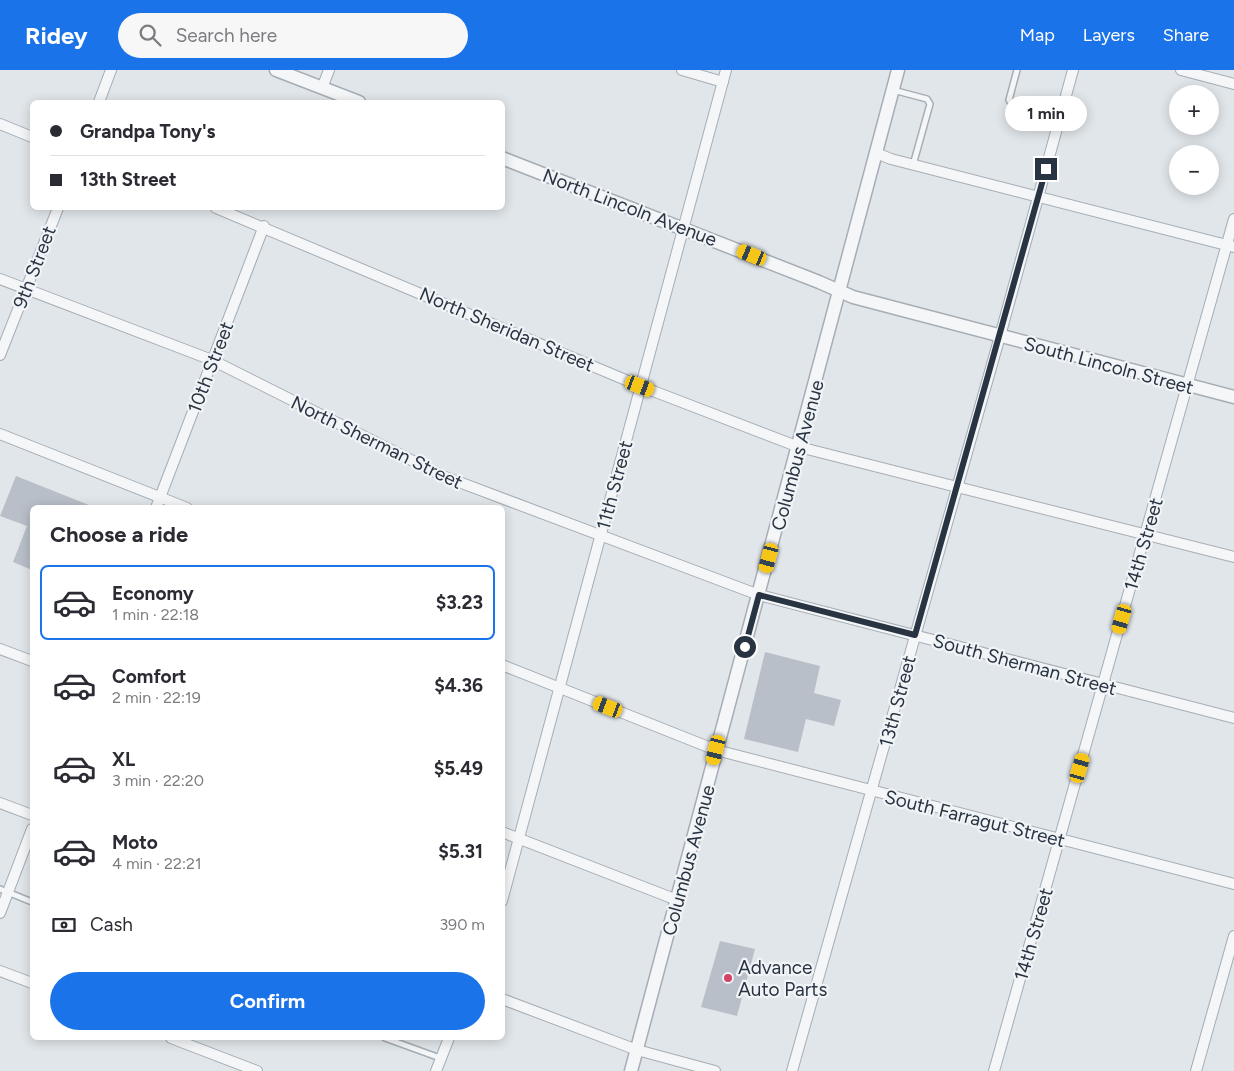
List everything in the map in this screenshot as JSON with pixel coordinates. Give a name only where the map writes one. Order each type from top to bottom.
[{"type":"street","points":[[99,100],[111,70]]},
{"type":"street","points":[[276,70],[354,100]]},
{"type":"street","points":[[322,88],[329,70]]},
{"type":"street","points":[[682,70],[723,82]]},
{"type":"street","name":"11th Street","points":[[505,891],[726,70]]},
{"type":"street","name":"Columbus Avenue","points":[[632,1071],[898,70]]},
{"type":"street","name":"13th Street","points":[[792,1071],[872,792],[1073,70]]},
{"type":"street","points":[[1181,70],[1234,84]]},
{"type":"street","points":[[0,124],[30,136]]},
{"type":"street","points":[[876,153],[913,165],[1230,246]]},
{"type":"street","name":"North Lincoln Avenue","points":[[505,159],[840,290]]},
{"type":"street","name":"9th Street","points":[[0,355],[57,210]]},
{"type":"street","name":"North Sheridan Street","points":[[221,210],[264,226],[640,386],[799,447],[1234,558]]},
{"type":"street","name":"14th Street","points":[[994,1071],[1188,385],[1230,246],[1234,219]]},
{"type":"street","name":"10th Street","points":[[157,505],[264,226]]},
{"type":"street","name":"North Sherman Street","points":[[0,279],[212,360],[443,476],[759,595]]},
{"type":"street","name":"South Lincoln Street","points":[[840,290],[853,297],[1234,397]]},
{"type":"street","points":[[0,434],[180,505]]},
{"type":"street","name":"South Sherman Street","points":[[759,595],[1234,718]]},
{"type":"street","points":[[0,649],[30,660]]},
{"type":"street","name":"South Farragut Street","points":[[505,666],[716,750],[872,792],[1234,884]]},
{"type":"street","points":[[0,803],[30,814]]},
{"type":"street","points":[[0,913],[4,891],[30,833]]},
{"type":"street","points":[[505,833],[677,900]]},
{"type":"street","points":[[1196,1071],[1234,936]]},
{"type":"street","points":[[0,971],[30,982]]},
{"type":"street","points":[[505,1000],[637,1050],[715,1071]]},
{"type":"street","points":[[176,1040],[257,1071]]},
{"type":"street","points":[[436,1071],[448,1040]]},
{"type":"lane","points":[[1017,70],[1009,100],[1017,112],[1058,123]]},
{"type":"lane","points":[[893,90],[927,99],[930,104],[913,165]]},
{"type":"lane","points":[[4,891],[30,901]]},
{"type":"lane","points":[[390,1040],[440,1058]]},
{"type":"building","points":[[16,476],[89,505],[30,505],[30,569],[13,562],[27,526],[0,516]]},
{"type":"building","points":[[765,652],[820,666],[814,693],[841,700],[834,726],[806,719],[798,752],[744,739]]},
{"type":"building","name":"Advance Auto Parts","points":[[720,941],[755,949],[737,1016],[701,1007]]},
{"type":"place","name":"Advance Auto Parts","points":[[728,978]]},
{"type":"route","points":[[745,647],[759,595],[915,635],[1046,169]]}]
